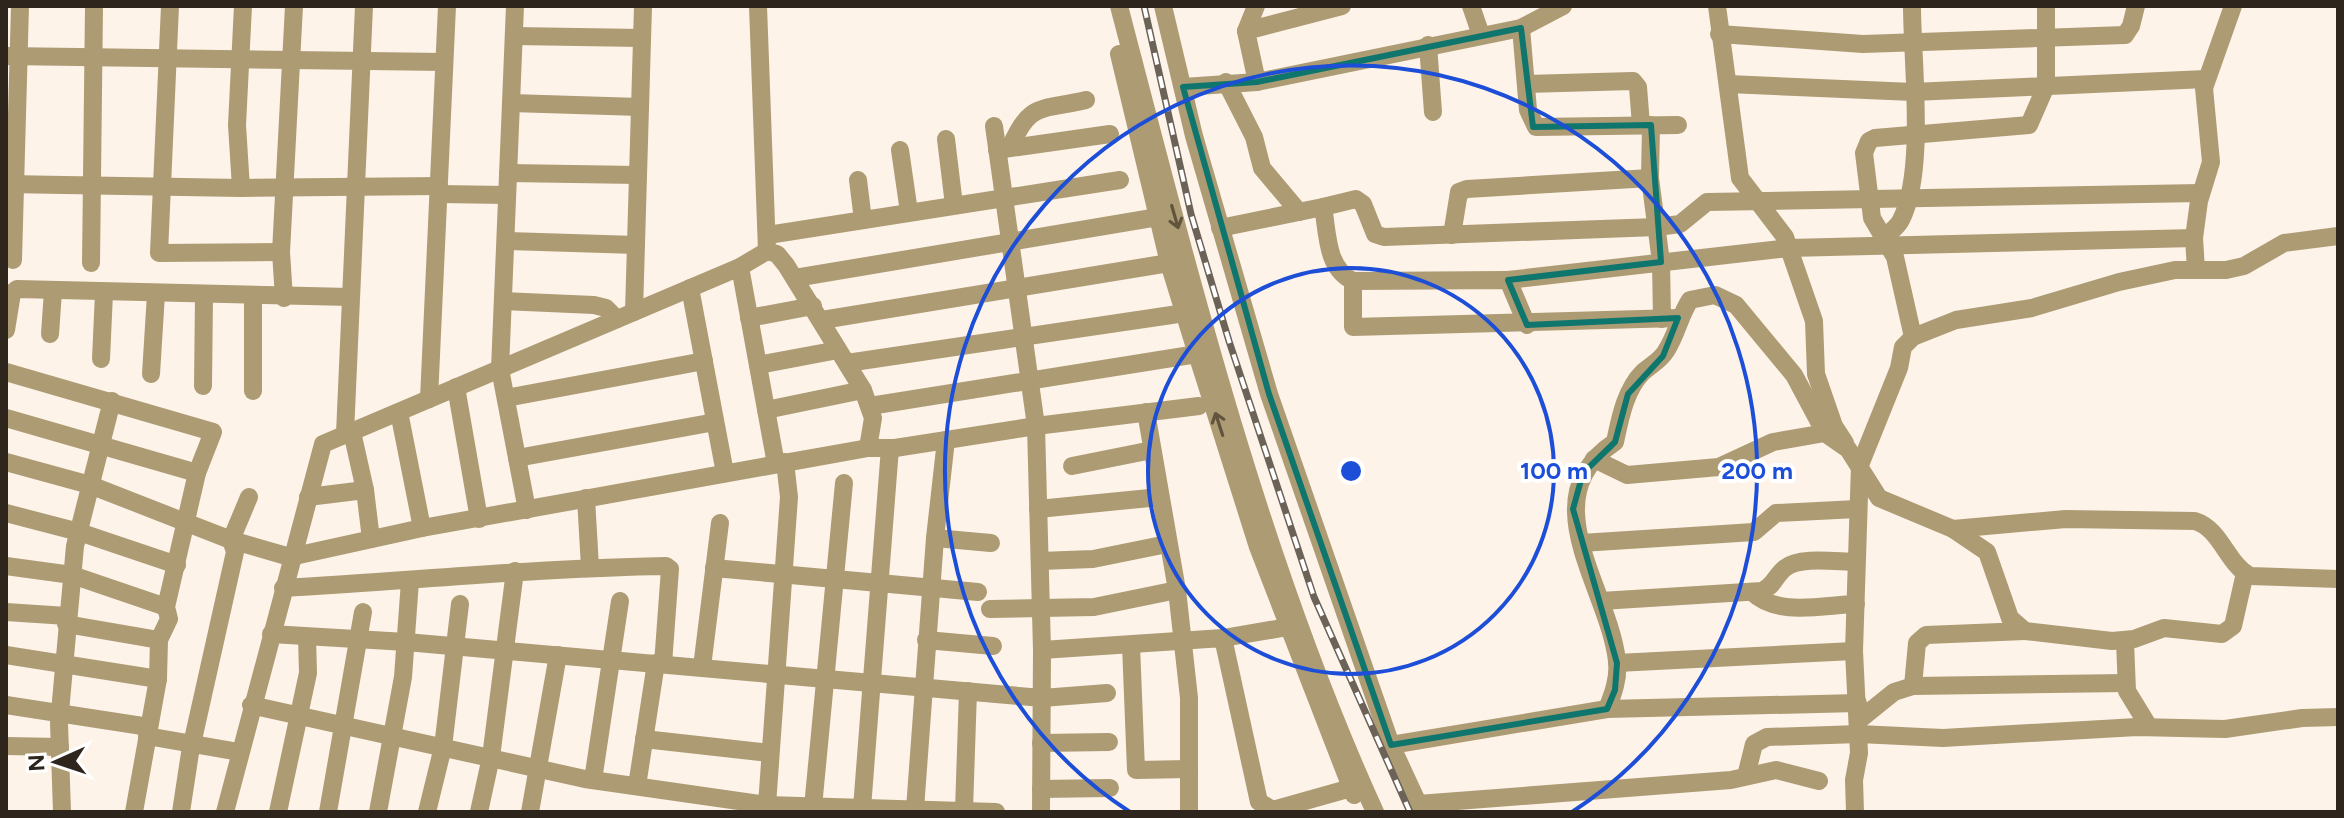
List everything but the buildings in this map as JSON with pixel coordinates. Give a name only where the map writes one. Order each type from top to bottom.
[{"type":"street","points":[[13,260],[10,184],[12,57],[20,6]]},
{"type":"street","points":[[91,263],[94,6]]},
{"type":"street","points":[[170,6],[159,253],[281,252]]},
{"type":"street","points":[[241,188],[237,125],[243,6]]},
{"type":"street","points":[[284,298],[281,252],[294,6]]},
{"type":"street","points":[[364,6],[350,297],[349,433],[365,490],[371,539]]},
{"type":"street","points":[[429,399],[447,6]]},
{"type":"street","points":[[515,6],[500,369],[527,510]]},
{"type":"street","points":[[626,315],[636,245],[643,6]]},
{"type":"street","points":[[758,6],[768,243],[795,278],[867,398],[872,426],[868,448]]},
{"type":"street","points":[[1107,6],[1169,263],[1197,354],[1258,547],[1361,812]]},
{"type":"street","points":[[1119,6],[1171,204],[1268,539],[1375,812]]},
{"type":"street","points":[[1163,6],[1220,228],[1269,394],[1391,745],[1420,808],[1746,776],[1776,770],[1819,781]]},
{"type":"street","points":[[1256,6],[1246,31],[1257,82]]},
{"type":"street","points":[[1246,31],[1342,6]]},
{"type":"street","points":[[1471,6],[1481,35]]},
{"type":"street","points":[[1183,87],[1257,82],[1521,28],[1563,6]]},
{"type":"street","points":[[1717,6],[1740,178],[1785,237],[1814,321],[1816,374],[1834,426],[1879,498],[1953,529],[1987,552],[2010,618],[2025,631]]},
{"type":"street","points":[[1887,241],[1899,224],[1908,198],[1915,135],[1912,6]]},
{"type":"street","points":[[1913,337],[1887,241],[1874,223],[1864,153],[1869,141],[2029,125],[2046,86],[2046,6]]},
{"type":"street","points":[[1719,34],[1863,44],[2125,35],[2136,6]]},
{"type":"street","points":[[2196,270],[2194,238],[2201,193],[2211,162],[2204,98],[2206,79],[2233,6]]},
{"type":"street","points":[[1521,28],[1528,110],[1536,127],[1678,125]]},
{"type":"street","points":[[514,36],[642,38]]},
{"type":"street","points":[[1428,45],[1433,112]]},
{"type":"street","points":[[12,57],[444,62]]},
{"type":"street","points":[[1728,84],[1913,92],[2206,79]]},
{"type":"street","points":[[1526,84],[1633,81],[1638,87],[1646,125],[1661,262],[1675,337],[1663,356],[1641,374],[1628,394],[1615,442],[1594,459],[1583,473],[1573,509],[1617,663],[1615,690],[1607,709]]},
{"type":"street","points":[[1226,82],[1254,137],[1262,168],[1299,212]]},
{"type":"street","points":[[1003,149],[1025,115],[1086,100]]},
{"type":"street","points":[[511,103],[640,107]]},
{"type":"street","points":[[994,126],[1003,149],[1004,197],[1036,426],[1042,650],[1041,812]]},
{"type":"street","points":[[1003,149],[1110,134]]},
{"type":"street","points":[[946,139],[954,205]]},
{"type":"street","points":[[900,150],[909,212]]},
{"type":"street","points":[[508,173],[638,175]]},
{"type":"street","points":[[1452,235],[1459,192],[1467,189],[1650,178]]},
{"type":"street","points":[[858,180],[863,220]]},
{"type":"street","points":[[225,812],[290,557],[323,444],[740,267],[768,243],[863,220],[1120,180]]},
{"type":"street","points":[[10,184],[241,188],[357,185],[507,195]]},
{"type":"street","points":[[1220,228],[1356,199],[1363,204],[1375,234],[1384,237],[1657,227],[1680,224],[1707,202],[2201,193]]},
{"type":"street","points":[[1323,207],[1333,264],[1338,273],[1353,281],[1508,280],[1789,248],[1887,241],[2194,238]]},
{"type":"street","points":[[795,278],[1158,217]]},
{"type":"street","points":[[1855,812],[1858,719],[1854,651],[1860,465],[1899,368],[1903,347],[1913,337],[1956,320],[2032,308],[2119,282],[2175,270],[2226,270],[2244,266],[2284,243],[2338,236]]},
{"type":"street","points":[[506,241],[636,245]]},
{"type":"street","points":[[749,318],[1017,291],[1169,263]]},
{"type":"street","points":[[740,267],[766,410],[789,497],[767,805]]},
{"type":"street","points":[[1508,280],[1527,325]]},
{"type":"street","points":[[1353,281],[1353,327],[1670,319],[1690,300],[1715,295],[1736,305],[1794,375],[1825,433],[1848,449]]},
{"type":"street","points":[[690,288],[725,473]]},
{"type":"street","points":[[6,330],[14,291],[350,297]]},
{"type":"street","points":[[50,334],[53,291]]},
{"type":"street","points":[[101,359],[104,293]]},
{"type":"street","points":[[151,374],[156,294]]},
{"type":"street","points":[[203,386],[204,296]]},
{"type":"street","points":[[253,297],[253,391]]},
{"type":"street","points":[[503,301],[594,305],[626,315]]},
{"type":"street","points":[[758,365],[1023,336],[1185,313]]},
{"type":"street","points":[[766,410],[1029,382],[1197,354]]},
{"type":"street","points":[[506,398],[704,361]]},
{"type":"street","points":[[6,372],[213,432],[197,473],[188,523],[166,607],[169,619],[159,640],[158,679],[134,812]]},
{"type":"street","points":[[456,387],[479,519]]},
{"type":"street","points":[[62,812],[60,713],[66,620],[79,532],[112,401]]},
{"type":"street","points":[[6,462],[90,485],[231,540],[290,557],[422,528],[868,448],[890,448],[1199,406]]},
{"type":"street","points":[[399,412],[422,528]]},
{"type":"street","points":[[1146,412],[1177,590],[1189,698],[1189,812]]},
{"type":"street","points":[[6,418],[197,473]]},
{"type":"street","points":[[517,458],[715,422]]},
{"type":"street","points":[[1594,459],[1627,475],[1719,467],[1773,442],[1825,433]]},
{"type":"street","points":[[915,809],[926,640],[946,440]]},
{"type":"street","points":[[862,808],[890,448]]},
{"type":"street","points":[[1072,466],[1152,450]]},
{"type":"street","points":[[813,807],[844,483]]},
{"type":"street","points":[[308,497],[365,490]]},
{"type":"street","points":[[181,812],[192,744],[235,552],[231,540],[249,497]]},
{"type":"street","points":[[1038,509],[1160,497]]},
{"type":"street","points":[[586,498],[590,567]]},
{"type":"street","points":[[1581,543],[1754,532],[1776,513],[1857,509]]},
{"type":"street","points":[[6,513],[79,532],[177,565]]},
{"type":"street","points":[[1953,529],[2066,519],[2195,521],[2209,528],[2245,573],[2338,579]]},
{"type":"street","points":[[702,667],[720,523]]},
{"type":"street","points":[[935,538],[991,543]]},
{"type":"street","points":[[1040,561],[1093,559],[1167,544]]},
{"type":"street","points":[[1601,601],[1752,592],[1771,587],[1780,572],[1794,563],[1856,562]]},
{"type":"street","points":[[6,566],[72,575],[166,607]]},
{"type":"street","points":[[283,588],[515,571],[668,567],[660,664],[637,786]]},
{"type":"street","points":[[714,568],[978,592]]},
{"type":"street","points":[[479,812],[491,757],[515,571]]},
{"type":"street","points":[[1913,686],[1920,638],[2025,631],[2125,641],[2164,628],[2215,634],[2226,632],[2233,626],[2245,573]]},
{"type":"street","points":[[378,812],[393,736],[406,642],[410,581]]},
{"type":"street","points":[[990,609],[1094,607],[1177,590]]},
{"type":"street","points":[[1752,592],[1762,602],[1777,607],[1856,604]]},
{"type":"street","points":[[593,780],[620,601]]},
{"type":"street","points":[[427,812],[443,747],[460,604]]},
{"type":"street","points":[[6,612],[66,620],[159,640]]},
{"type":"street","points":[[328,812],[346,725],[363,612]]},
{"type":"street","points":[[1042,650],[1223,638],[1288,627]]},
{"type":"street","points":[[271,634],[358,642],[406,642],[1042,698],[1107,693]]},
{"type":"street","points":[[278,812],[308,673],[307,637]]},
{"type":"street","points":[[1223,638],[1259,802],[1273,810],[1351,788]]},
{"type":"street","points":[[926,640],[993,646]]},
{"type":"street","points":[[2125,641],[2125,683],[2149,727]]},
{"type":"street","points":[[1131,645],[1136,770],[1189,769]]},
{"type":"street","points":[[1617,663],[1854,651]]},
{"type":"street","points":[[6,655],[158,679]]},
{"type":"street","points":[[530,812],[558,655]]},
{"type":"street","points":[[1746,776],[1754,744],[1760,738],[1858,719],[1894,692],[1913,686],[2125,683]]},
{"type":"street","points":[[964,810],[968,691]]},
{"type":"street","points":[[6,705],[60,713],[239,752]]},
{"type":"street","points":[[251,705],[593,780],[767,805],[996,812]]},
{"type":"street","points":[[1391,745],[1607,709],[1858,719],[1943,738],[2149,727],[2225,729],[2302,718],[2338,717]]},
{"type":"street","points":[[644,739],[770,753]]},
{"type":"street","points":[[1041,743],[1109,742]]},
{"type":"street","points":[[6,746],[60,747]]},
{"type":"street","points":[[1041,789],[1110,788]]},
{"type":"highlighted area","points":[[1521,28],[1533,127],[1651,125],[1661,262],[1508,280],[1527,325],[1678,318],[1663,356],[1628,394],[1615,442],[1583,473],[1573,509],[1617,663],[1615,690],[1607,709],[1391,745],[1269,394],[1183,87],[1257,82]]},
{"type":"railway","points":[[1144,6],[1191,214],[1229,341],[1314,597],[1410,812]]}]
